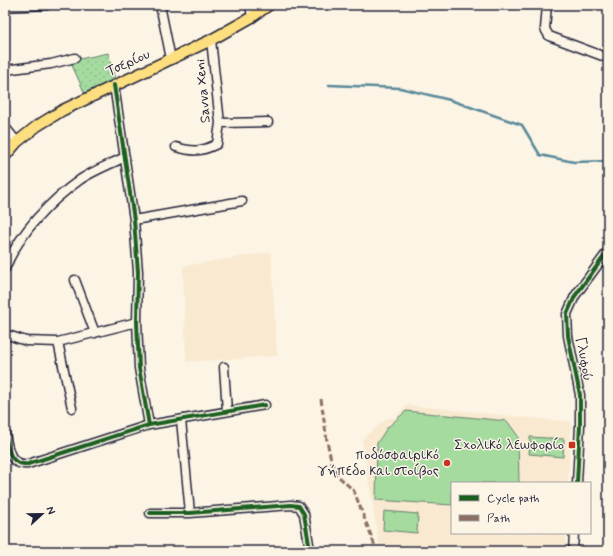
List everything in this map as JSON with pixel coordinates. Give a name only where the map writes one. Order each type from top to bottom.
[{"type":"main road","name":"Τσερίου","points":[[5,156],[17,142],[37,126],[63,110],[211,40],[252,17],[269,5]]},
{"type":"street","points":[[5,7],[47,5]]},
{"type":"street","points":[[160,5],[171,59]]},
{"type":"street","points":[[250,5],[252,17]]},
{"type":"street","points":[[547,5],[545,29],[549,36],[608,58]]},
{"type":"street","name":"Savva Xeni","points":[[176,147],[196,151],[207,150],[218,144],[220,123],[211,40]]},
{"type":"street","points":[[5,70],[51,64],[75,58]]},
{"type":"street","points":[[114,85],[134,220],[138,272],[137,322],[139,368],[149,425]]},
{"type":"street","points":[[220,123],[268,122]]},
{"type":"street","points":[[5,127],[17,142]]},
{"type":"street","points":[[5,269],[10,257],[32,224],[54,200],[82,179],[125,157]]},
{"type":"street","points":[[134,220],[242,201]]},
{"type":"street","name":"Γλυφού","points":[[577,482],[580,395],[568,336],[567,314],[575,296],[608,250]]},
{"type":"street","points":[[75,280],[94,333]]},
{"type":"street","points":[[5,334],[26,341],[58,342],[137,322]]},
{"type":"street","points":[[58,342],[72,408]]},
{"type":"street","points":[[224,367],[227,411]]},
{"type":"street","points":[[5,433],[11,457],[15,462],[28,464],[149,425],[265,405]]},
{"type":"street","points":[[181,420],[190,513]]},
{"type":"street","points":[[150,513],[190,513],[291,505],[299,506],[304,514],[310,550]]},
{"type":"street","points":[[573,551],[574,534]]},
{"type":"shaded area","points":[[271,252],[277,356],[186,362],[183,266]]},
{"type":"shaded area","points":[[407,405],[571,422],[568,482],[451,482],[451,534],[566,534],[566,551],[380,551],[362,439],[387,418],[394,418]]},
{"type":"green space","points":[[108,53],[115,79],[85,94],[70,61]]},
{"type":"green space","name":"ποδόσφαιρικό γήπεδο και στοίβος","points":[[406,411],[507,421],[518,436],[519,482],[451,482],[451,505],[376,500],[377,443],[387,428]]},
{"type":"green space","points":[[530,437],[564,439],[563,457],[529,454]]},
{"type":"green space","points":[[384,511],[418,514],[417,533],[383,530]]},
{"type":"waterway","points":[[329,85],[400,88],[450,100],[522,125],[540,155],[574,162],[608,161]]},
{"type":"marked path","points":[[321,399],[332,464],[338,476],[354,491],[376,551]]},
{"type":"cycle path","points":[[114,85],[134,220],[138,272],[137,322],[139,368],[149,425]]},
{"type":"cycle path","points":[[577,482],[580,395],[568,336],[567,314],[575,296],[608,251]]},
{"type":"cycle path","points":[[5,433],[10,455],[17,462],[28,464],[149,425],[265,405]]},
{"type":"cycle path","points":[[150,513],[190,513],[291,505],[299,506],[304,514],[310,550]]},
{"type":"place","name":"Σχολικό λεωφορίο","points":[[572,445]]},
{"type":"place","name":"ποδόσφαιρικό γήπεδο και στοίβος","points":[[447,463]]}]
